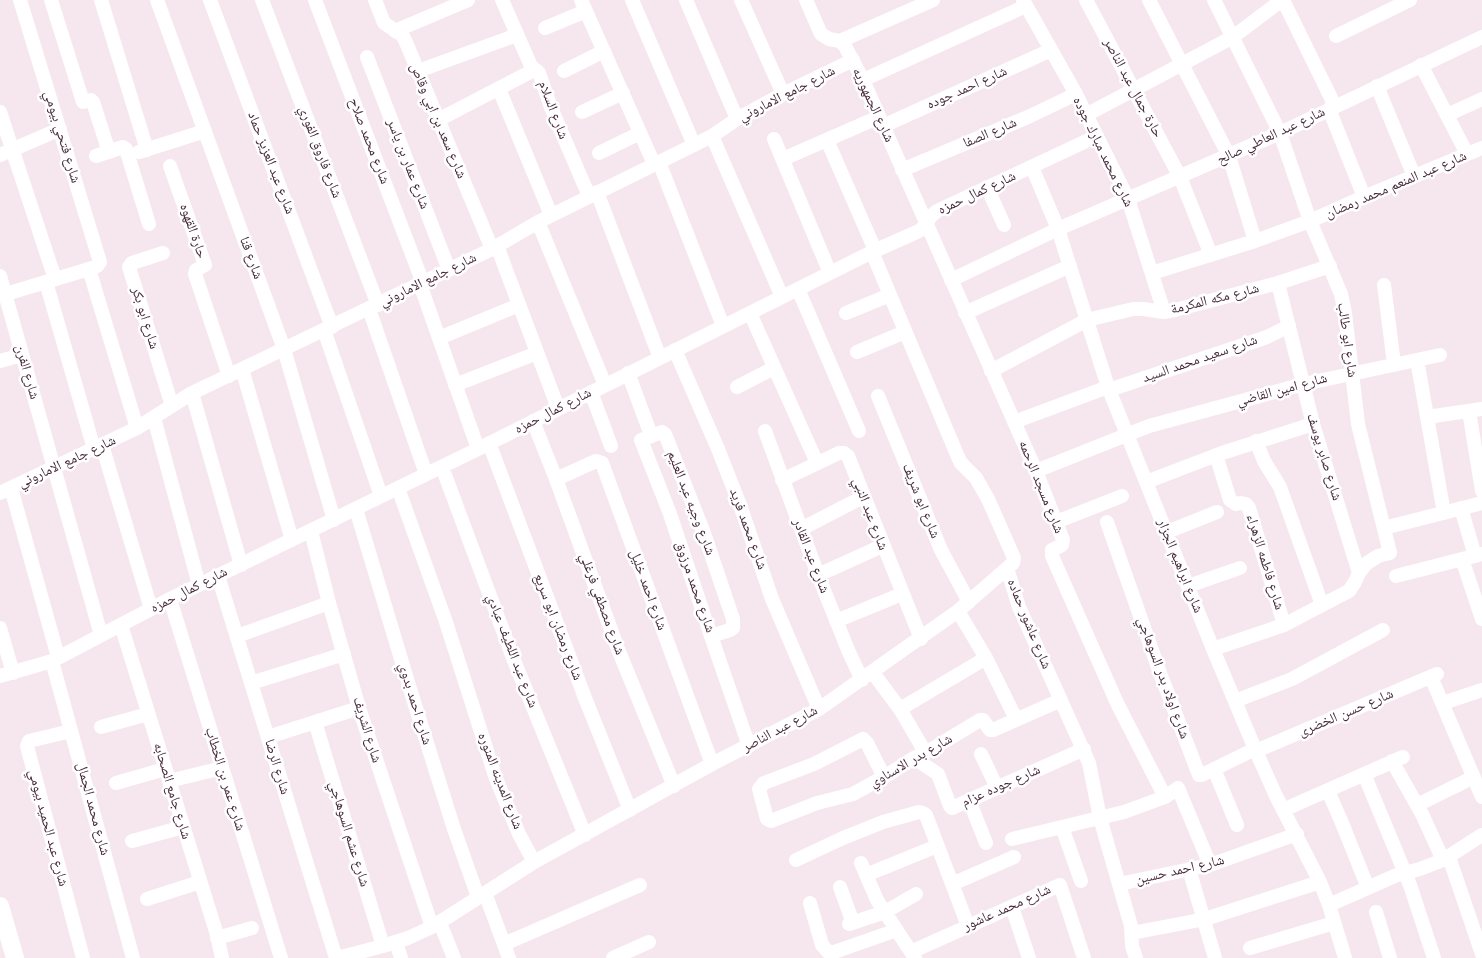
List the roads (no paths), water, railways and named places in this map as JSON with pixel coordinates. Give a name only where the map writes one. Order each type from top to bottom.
[{"type":"street","name":"شارع فتحي بيومي","points":[[20,0],[100,260],[97,266],[89,269]]},
{"type":"street","points":[[51,0],[83,102],[91,100],[93,102],[103,154],[124,147],[149,224]]},
{"type":"street","points":[[101,0],[147,150]]},
{"type":"street","name":"شارع قنا","points":[[157,0],[284,349],[334,520]]},
{"type":"street","name":"شارع عبد العزيز حماد","points":[[210,0],[328,328],[381,496]]},
{"type":"street","name":"شارع فاروق الفوري","points":[[262,0],[373,307],[426,474]]},
{"type":"street","name":"شارع محمد صلاح","points":[[315,0],[421,283],[455,385]]},
{"type":"street","name":"شارع سعد بن ابي وقاص","points":[[375,0],[384,23],[402,35],[405,40],[519,306],[558,408]]},
{"type":"street","points":[[395,31],[468,0]]},
{"type":"street","name":"شارع السلام","points":[[502,0],[531,66],[539,73],[552,110],[593,194],[660,358]]},
{"type":"street","points":[[632,0],[694,145]]},
{"type":"street","points":[[686,0],[737,119]]},
{"type":"street","points":[[742,0],[783,94]]},
{"type":"street","name":"شارع الجمهوريه","points":[[806,0],[821,34],[829,39],[840,41],[853,60],[926,225]]},
{"type":"street","points":[[840,41],[933,0]]},
{"type":"street","name":"حارة جمال عبد الناصر","points":[[1086,0],[1180,177],[1211,255]]},
{"type":"street","points":[[1149,0],[1228,156],[1255,241]]},
{"type":"street","name":"شارع ابو طالب","points":[[1214,0],[1280,133],[1310,221],[1341,294],[1353,373],[1358,424],[1390,553],[1378,556],[1367,563],[1359,572]]},
{"type":"street","points":[[1086,115],[1233,37],[1283,0],[1332,108],[1364,197]]},
{"type":"street","points":[[1336,36],[1410,0]]},
{"type":"street","points":[[863,80],[1025,3]]},
{"type":"street","name":"شارع محمد مبارك جوده","points":[[1025,3],[1076,94],[1128,199],[1164,312]]},
{"type":"street","points":[[545,28],[584,5],[640,133],[656,163],[723,326]]},
{"type":"street","points":[[418,71],[516,35]]},
{"type":"street","name":"شارع عبد العاطي صالح","points":[[951,280],[1058,229],[1280,133],[1482,37]]},
{"type":"street","name":"شارع احمد جوده","points":[[783,159],[827,140],[881,121],[1051,50]]},
{"type":"street","points":[[564,71],[604,51]]},
{"type":"street","name":"شارع عمار بن ياسر","points":[[367,57],[449,270]]},
{"type":"street","name":"شارع جامع الاماروني","points":[[3,489],[54,468],[136,428],[192,393],[449,270],[551,215],[712,136],[737,119],[783,94],[853,60]]},
{"type":"street","points":[[1421,65],[1467,154]]},
{"type":"street","points":[[438,120],[534,70]]},
{"type":"street","points":[[1377,86],[1414,176]]},
{"type":"street","points":[[499,89],[551,215]]},
{"type":"street","points":[[582,112],[623,93]]},
{"type":"street","name":"شارع الصفا","points":[[902,170],[1028,117],[1076,94]]},
{"type":"street","points":[[1447,115],[1482,99]]},
{"type":"street","points":[[0,112],[6,153],[50,280],[98,447],[151,609]]},
{"type":"street","points":[[6,153],[60,129]]},
{"type":"street","points":[[128,156],[205,131]]},
{"type":"street","points":[[599,153],[640,133]]},
{"type":"street","points":[[712,136],[782,297]]},
{"type":"street","name":"شارع كمال حمزه","points":[[6,674],[55,659],[199,585],[442,467],[874,251],[919,231],[937,211],[1097,136]]},
{"type":"street","points":[[774,139],[830,273]]},
{"type":"street","name":"شارع عاشور حماده","points":[[827,140],[958,457],[979,484],[994,510],[1014,558],[1014,562],[1007,568],[1019,607],[1089,763],[1100,818],[1120,884],[1136,958]]},
{"type":"street","name":"شارع عبد المنعم محمد رمضان","points":[[1152,273],[1255,241],[1310,221],[1482,148]]},
{"type":"street","name":"حارة القهوه","points":[[170,166],[205,265],[196,270],[195,274],[229,376]]},
{"type":"street","name":"شارع ابراهيم الجزار","points":[[1032,166],[1058,229],[1108,388],[1255,750],[1320,882],[1345,958]]},
{"type":"street","points":[[987,187],[1004,224]]},
{"type":"street","points":[[538,222],[605,385]]},
{"type":"street","name":"شارع مسجد الرحمه","points":[[926,225],[1036,471],[1056,522],[1063,543],[1052,550],[1052,556],[1117,702],[1165,797]]},
{"type":"street","name":"شارع ابو بكر","points":[[163,253],[132,263],[129,267],[172,406]]},
{"type":"street","points":[[965,313],[1070,266]]},
{"type":"street","name":"شارع مكه المكرمة","points":[[991,371],[1087,320],[1133,309],[1164,312],[1175,310],[1278,283],[1330,266]]},
{"type":"street","points":[[5,302],[50,280],[89,269],[136,428]]},
{"type":"street","name":"شارع الفرن","points":[[0,276],[5,302],[22,355],[101,635]]},
{"type":"street","name":"شارع صابر يوسف","points":[[1278,283],[1313,424],[1359,572]]},
{"type":"street","points":[[1384,285],[1394,364]]},
{"type":"street","points":[[798,289],[859,430]]},
{"type":"street","points":[[846,313],[890,295]]},
{"type":"street","points":[[439,338],[519,306]]},
{"type":"street","points":[[750,313],[817,463]]},
{"type":"street","name":"شارع سعيد محمد السيد","points":[[1014,422],[1108,388],[1266,337],[1289,326]]},
{"type":"street","points":[[857,352],[905,332]]},
{"type":"street","name":"شارع محمد فريد","points":[[675,350],[718,449],[740,505],[772,599],[819,709]]},
{"type":"street","points":[[455,385],[537,352]]},
{"type":"street","points":[[0,361],[22,355]]},
{"type":"street","name":"شارع امين القاضي","points":[[1036,471],[1149,426],[1304,384],[1440,355]]},
{"type":"street","points":[[1417,360],[1444,513]]},
{"type":"street","points":[[738,386],[774,368]]},
{"type":"street","points":[[242,369],[292,540]]},
{"type":"street","points":[[628,373],[651,435]]},
{"type":"street","name":"شارع رمضان ابو سريع","points":[[455,385],[483,446],[630,810]]},
{"type":"street","points":[[591,392],[611,446]]},
{"type":"street","points":[[192,393],[241,565]]},
{"type":"street","name":"شارع ابو شريف","points":[[878,396],[964,607],[986,658],[1016,719]]},
{"type":"street","points":[[1427,417],[1475,410],[1482,491]]},
{"type":"street","points":[[154,418],[199,585]]},
{"type":"street","name":"شارع مصطفي فرغلي","points":[[533,421],[618,650],[674,786]]},
{"type":"street","points":[[1146,482],[1256,441],[1313,424]]},
{"type":"street","name":"شارع عبد القادر","points":[[764,431],[836,621],[867,676],[900,709],[919,755]]},
{"type":"street","name":"شارع وجيه عبد العليم","points":[[651,435],[662,432],[665,434],[704,533],[733,619],[733,628],[711,636]]},
{"type":"street","name":"شارع محمد مرزوق","points":[[651,435],[641,440],[670,514],[749,746]]},
{"type":"street","points":[[1256,441],[1264,461],[1280,487],[1322,605]]},
{"type":"street","name":"شارع عبد النبي","points":[[782,480],[839,453],[846,454],[921,639]]},
{"type":"street","name":"شارع فاطمه الزهراء","points":[[1216,455],[1230,500],[1236,504],[1246,504],[1248,508],[1284,626]]},
{"type":"street","name":"شارع احمد خليل","points":[[556,479],[596,461],[602,463],[712,764]]},
{"type":"street","name":"شارع عبد اللطيف عبادي","points":[[442,467],[512,653],[584,835]]},
{"type":"street","name":"شارع المدينه المنوره","points":[[398,488],[446,622],[495,776],[534,862]]},
{"type":"street","name":"شارع محمد الجمال","points":[[3,489],[55,659],[71,731],[134,958]]},
{"type":"street","points":[[1056,522],[1122,496]]},
{"type":"street","points":[[800,528],[863,497]]},
{"type":"street","points":[[1384,528],[1482,503]]},
{"type":"street","points":[[1461,508],[1473,556],[1482,619]]},
{"type":"street","name":"شارع احمد بدوي","points":[[356,509],[454,829],[509,958]]},
{"type":"street","points":[[1167,532],[1217,512]]},
{"type":"street","name":"شارع اولاد بدر السوهاجي","points":[[1107,522],[1160,672],[1200,775],[1214,769]]},
{"type":"street","name":"شارع الشريف","points":[[311,531],[359,708],[436,925],[454,958]]},
{"type":"street","points":[[818,575],[882,546]]},
{"type":"street","points":[[1396,576],[1473,556]]},
{"type":"street","name":"شارع عبد الناصر","points":[[534,862],[712,764],[819,709],[964,607],[1007,568]]},
{"type":"street","points":[[1188,586],[1240,568]]},
{"type":"street","points":[[1213,649],[1284,626],[1349,591],[1359,572]]},
{"type":"street","name":"شارع الرضا","points":[[218,576],[268,737],[343,957]]},
{"type":"street","points":[[836,621],[902,594]]},
{"type":"street","name":"شارع عمر بن الخطاب","points":[[170,600],[280,958]]},
{"type":"street","points":[[236,636],[329,602]]},
{"type":"street","name":"شارع جامع الصحابه","points":[[121,625],[218,938],[222,958]]},
{"type":"street","points":[[0,628],[6,674]]},
{"type":"street","points":[[1235,701],[1292,679],[1383,630]]},
{"type":"street","points":[[251,683],[344,654]]},
{"type":"street","points":[[900,709],[986,658]]},
{"type":"street","name":"شارع حسن الخضرى","points":[[1255,750],[1434,675],[1443,703]]},
{"type":"street","points":[[1482,690],[1443,703],[1482,798]]},
{"type":"street","name":"شارع بدر الاسناوي","points":[[884,777],[867,743],[863,739],[814,764],[761,785],[760,789],[767,819],[771,821],[817,803],[848,796],[884,777],[980,720],[983,720],[990,730],[993,730],[1061,700]]},
{"type":"street","points":[[268,737],[359,708]]},
{"type":"street","points":[[101,727],[148,714]]},
{"type":"street","name":"شارع عشم السوهاجي","points":[[315,722],[390,944],[401,958]]},
{"type":"street","name":"شارع عبد الحميد بيومي","points":[[71,731],[29,742],[27,746],[82,958]]},
{"type":"street","name":"شارع جوده عزام","points":[[919,755],[938,774],[951,807],[1084,749]]},
{"type":"street","points":[[1238,824],[1214,769],[1255,750]]},
{"type":"street","points":[[981,754],[997,788]]},
{"type":"street","points":[[1283,810],[1397,759],[1417,805],[1446,859],[1482,954]]},
{"type":"street","points":[[116,783],[222,768]]},
{"type":"street","points":[[1364,774],[1405,874],[1434,958]]},
{"type":"street","points":[[1417,805],[1474,777]]},
{"type":"street","points":[[1012,839],[1124,812],[1165,797],[1178,788],[1210,865]]},
{"type":"street","points":[[1328,791],[1368,888]]},
{"type":"street","points":[[969,800],[986,843]]},
{"type":"street","points":[[796,860],[883,822],[920,812],[926,815],[968,926]]},
{"type":"street","points":[[132,841],[183,827]]},
{"type":"street","points":[[1062,827],[1081,880]]},
{"type":"street","name":"شارع احمد حسين","points":[[1120,884],[1210,865],[1297,834]]},
{"type":"street","points":[[1329,905],[1396,875],[1405,874],[1446,859],[1482,835]]},
{"type":"street","points":[[913,955],[874,894],[863,869],[937,846]]},
{"type":"street","points":[[952,884],[1014,857]]},
{"type":"street","points":[[343,957],[390,944],[436,925],[534,862]]},
{"type":"street","points":[[1189,870],[1215,958]]},
{"type":"street","points":[[147,899],[200,882]]},
{"type":"street","points":[[1132,933],[1205,919],[1320,882]]},
{"type":"street","points":[[504,944],[640,885]]},
{"type":"street","name":"شارع محمد عاشور","points":[[913,955],[968,926],[1060,885],[1084,958]]},
{"type":"street","points":[[840,887],[851,923],[885,912],[916,894]]},
{"type":"street","points":[[810,903],[822,945],[828,952],[897,930]]},
{"type":"street","points":[[0,906],[2,927],[15,958]]},
{"type":"street","points":[[1012,907],[1026,957]]},
{"type":"street","points":[[1376,912],[1390,958]]},
{"type":"street","points":[[1250,948],[1334,924]]},
{"type":"street","points":[[218,938],[252,928]]},
{"type":"street","points":[[613,958],[648,942]]}]
